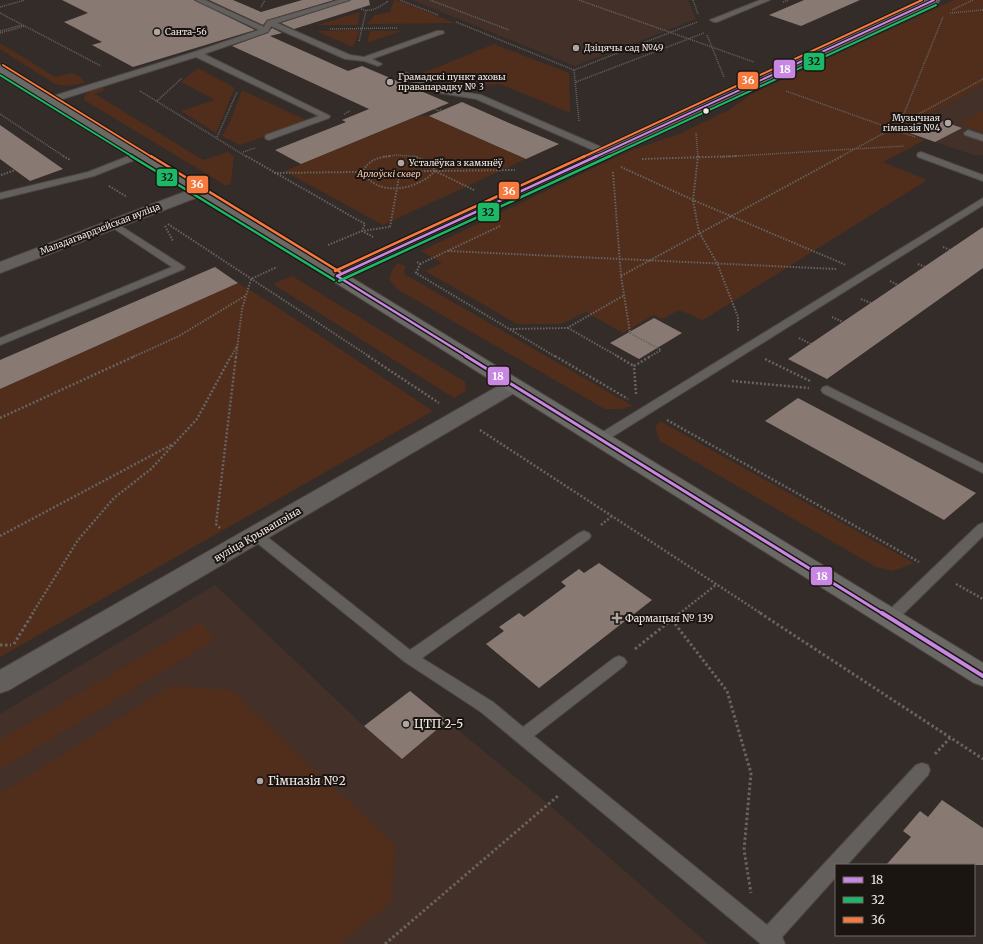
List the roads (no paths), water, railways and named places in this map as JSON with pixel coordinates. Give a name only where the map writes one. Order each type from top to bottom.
[{"type":"main road","points":[[0,69],[200,191],[983,676]]},
{"type":"street","points":[[336,276],[934,0]]},
{"type":"street","name":"Маладагвардзейская вуліца","points":[[0,268],[200,191]]},
{"type":"street","name":"вуліца Крывашэіна","points":[[0,683],[514,385]]},
{"type":"lane","points":[[199,0],[268,27],[284,30],[348,57],[365,59],[378,64]]},
{"type":"lane","points":[[50,100],[197,54],[346,0]]},
{"type":"lane","points":[[714,20],[766,0]]},
{"type":"lane","points":[[365,59],[440,33]]},
{"type":"lane","points":[[197,54],[326,116],[269,137]]},
{"type":"lane","points":[[401,74],[443,91],[478,97],[605,152]]},
{"type":"lane","points":[[968,133],[983,138]]},
{"type":"lane","points":[[3,193],[91,174],[139,154]]},
{"type":"lane","points":[[921,155],[983,178]]},
{"type":"lane","points":[[600,439],[642,406],[698,377],[983,201]]},
{"type":"lane","points":[[0,342],[180,267],[113,224]]},
{"type":"lane","points":[[827,390],[983,469]]},
{"type":"lane","points":[[890,618],[983,528]]},
{"type":"lane","points":[[256,535],[410,658],[487,707],[767,937],[922,770]]},
{"type":"lane","points":[[410,658],[584,536]]},
{"type":"lane","points":[[523,736],[619,662]]},
{"type":"place","name":"Санта-56","points":[[157,32]]},
{"type":"place","name":"Дзіцячы сад №49","points":[[576,48]]},
{"type":"place","name":"Грамадскі пункт аховы правапарадку № 3","points":[[390,82]]},
{"type":"place","name":"Музычная гімназія №4","points":[[948,123]]},
{"type":"place","name":"Усталёўка з камянёў","points":[[401,163]]},
{"type":"place","name":"Фармацыя № 139","points":[[617,618]]},
{"type":"place","name":"ЦТП 2-5","points":[[406,724]]},
{"type":"place","name":"Гімназія №2","points":[[260,781]]},
{"type":"park label","name":"Арлоўскі сквер","points":[[389,174]]}]
